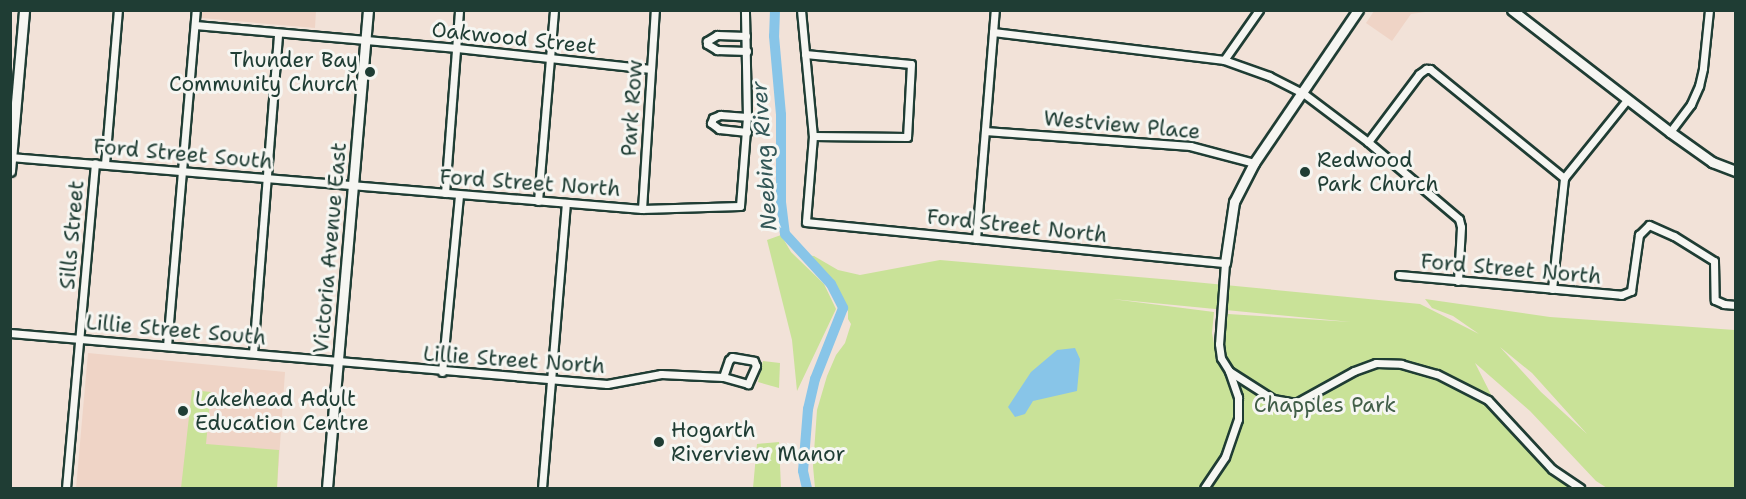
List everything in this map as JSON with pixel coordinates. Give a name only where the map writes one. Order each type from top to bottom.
[{"type":"street","points":[[10,171],[24,10]]},
{"type":"street","points":[[105,164],[118,10]]},
{"type":"street","points":[[167,346],[196,10]]},
{"type":"street","name":"Victoria Avenue East","points":[[327,489],[368,10]]},
{"type":"street","points":[[445,194],[459,10]]},
{"type":"street","points":[[538,201],[554,10]]},
{"type":"street","name":"Park Row","points":[[642,209],[655,10]]},
{"type":"street","points":[[745,10],[747,51],[747,117],[747,132],[719,129],[711,123],[713,118],[720,115],[747,117]]},
{"type":"street","points":[[801,10],[813,136],[907,137],[911,64],[806,54]]},
{"type":"street","points":[[976,239],[995,10]]},
{"type":"street","points":[[1224,60],[1259,10]]},
{"type":"street","points":[[1204,489],[1225,458],[1238,419],[1238,398],[1220,351],[1219,323],[1234,202],[1254,163],[1358,10]]},
{"type":"street","points":[[1670,132],[1691,104],[1698,86],[1703,68],[1708,11]]},
{"type":"street","points":[[1516,12],[1670,132],[1712,162],[1736,171]]},
{"type":"street","name":"Oakwood Street","points":[[195,25],[457,48],[651,69]]},
{"type":"street","points":[[993,32],[1224,60],[1269,75],[1303,93],[1368,142],[1459,219],[1461,227],[1458,281]]},
{"type":"street","points":[[253,353],[278,33]]},
{"type":"street","points":[[746,36],[717,35],[707,41],[707,44],[717,50],[747,51]]},
{"type":"street","points":[[1368,142],[1419,74],[1430,69],[1564,178]]},
{"type":"street","points":[[1552,289],[1564,178],[1627,100]]},
{"type":"street","name":"Westview Place","points":[[985,131],[1190,146],[1254,163]]},
{"type":"street","name":"Ford Street North","points":[[353,186],[642,209],[740,206],[747,132]]},
{"type":"street","name":"Ford Street North","points":[[813,136],[806,222],[1225,263]]},
{"type":"street","name":"Ford Street South","points":[[11,157],[353,186]]},
{"type":"street","name":"Sills Street","points":[[66,489],[95,163]]},
{"type":"street","points":[[442,372],[459,195]]},
{"type":"street","points":[[542,489],[566,203]]},
{"type":"street","name":"Ford Street North","points":[[1399,276],[1621,295],[1631,291],[1639,235],[1649,225],[1674,236],[1714,261],[1715,300],[1724,304],[1736,305]]},
{"type":"street","name":"Lillie Street South","points":[[10,333],[338,362]]},
{"type":"street","name":"Lillie Street North","points":[[338,362],[607,384],[660,374],[723,377],[748,384],[756,366],[754,361],[738,356],[732,357],[723,377]]},
{"type":"street","points":[[1229,371],[1273,399],[1296,403],[1354,371],[1376,363],[1401,364],[1421,369],[1457,383],[1488,400],[1552,469],[1580,489]]},
{"type":"shaded area","points":[[202,10],[316,11],[315,28],[201,18]]},
{"type":"shaded area","points":[[1374,11],[1432,11],[1411,14],[1392,41],[1366,23]]},
{"type":"shaded area","name":"Lakehead Adult Education Centre","points":[[88,353],[285,372],[277,488],[76,488]]},
{"type":"green space","points":[[781,235],[791,252],[824,284],[836,309],[797,391],[792,340],[767,240]]},
{"type":"green space","name":"Chapples Park","points":[[804,255],[814,256],[838,270],[860,275],[940,260],[1420,304],[1479,334],[1453,316],[1432,308],[1425,299],[1550,317],[1735,330],[1735,488],[1607,488],[1596,481],[1530,411],[1475,363],[1506,424],[1535,459],[1572,488],[1206,488],[1229,459],[1240,424],[1242,408],[1237,384],[1232,367],[1224,356],[1223,342],[1228,314],[1351,322],[1112,299],[1214,312],[1212,333],[1217,359],[1229,381],[1235,414],[1225,448],[1200,488],[815,488],[813,466],[817,410],[827,376],[836,355],[845,343],[851,324],[848,319],[848,308],[843,308],[831,284]],"holes":[[[1500,347],[1532,373],[1587,434],[1541,392]]]},
{"type":"green space","points":[[763,361],[780,363],[779,388],[758,382]]},
{"type":"green space","points":[[192,390],[211,392],[206,444],[279,450],[277,488],[181,488]]},
{"type":"green space","points":[[779,442],[781,488],[753,488],[757,444]]},
{"type":"water","points":[[1075,348],[1080,359],[1077,391],[1033,401],[1025,414],[1015,417],[1008,407],[1031,372],[1057,350]]},
{"type":"waterway","name":"Neebing River","points":[[775,10],[774,36],[781,115],[781,202],[785,234],[831,284],[843,308],[815,379],[808,409],[803,471],[807,488]]},
{"type":"place","name":"Thunder Bay Community Church","points":[[370,72]]},
{"type":"place","name":"Redwood Park Church","points":[[1305,172]]},
{"type":"place","name":"Lakehead Adult Education Centre","points":[[183,411]]},
{"type":"place","name":"Hogarth Riverview Manor","points":[[659,442]]}]
